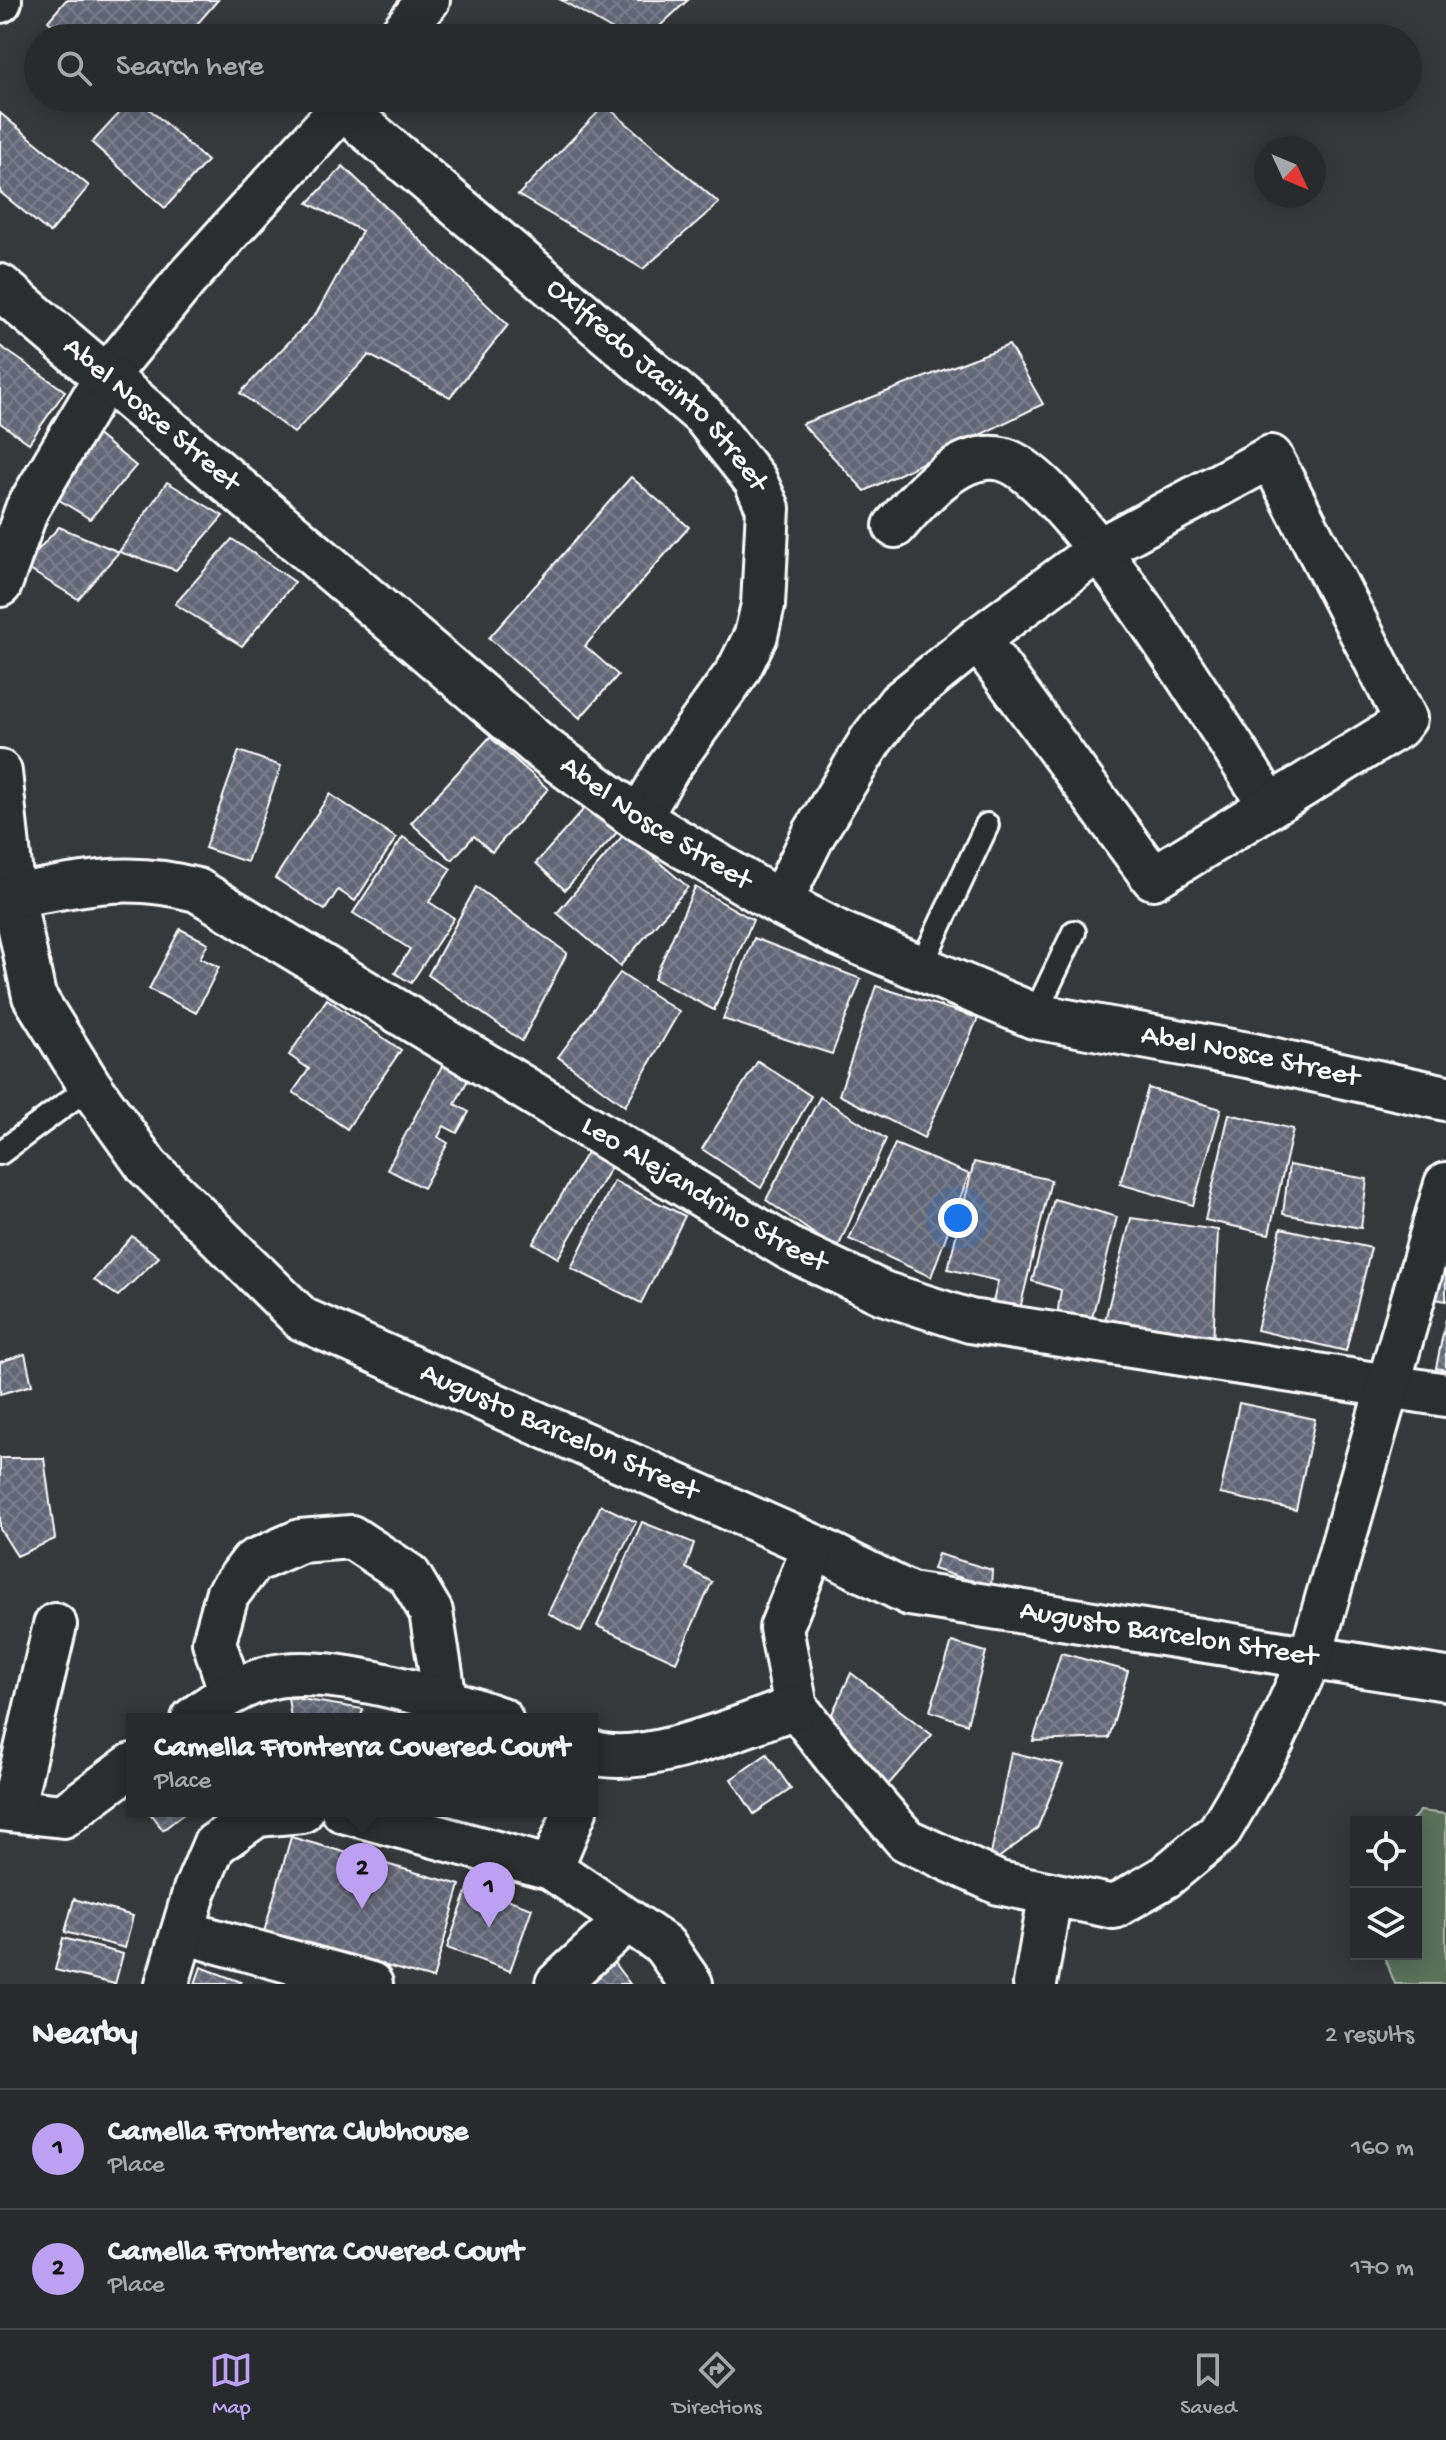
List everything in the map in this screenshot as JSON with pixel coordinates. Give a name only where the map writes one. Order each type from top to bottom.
[{"type":"street","points":[[409,24],[428,0]]},
{"type":"street","points":[[0,585],[27,509],[105,378],[186,279],[338,112]]},
{"type":"street","name":"Oxlfredo Jacinto Street","points":[[356,112],[704,416],[755,480],[768,508],[765,579],[756,635],[738,671],[668,768],[639,819]]},
{"type":"street","name":"Abel Nosce Street","points":[[0,287],[541,747],[639,819],[780,903],[840,934],[1034,1016],[1253,1056],[1446,1098]]},
{"type":"street","points":[[780,903],[814,834],[871,740],[899,703],[978,639],[1100,549],[1271,457],[1405,718],[1398,727],[1153,878],[978,639]]},
{"type":"street","points":[[895,526],[916,502],[957,468],[981,458],[1001,458],[1022,466],[1100,549],[1270,805]]},
{"type":"street","name":"Augusto Barcelon Street","points":[[0,772],[13,896],[34,996],[90,1086],[147,1166],[302,1319],[814,1546],[910,1594],[1446,1679]]},
{"type":"street","name":"Leo Alejandrino Street","points":[[13,896],[115,878],[166,881],[197,890],[790,1249],[883,1293],[970,1321],[1446,1395]]},
{"type":"street","points":[[814,1546],[781,1628],[796,1707],[906,1840],[999,1883],[1050,1897],[1114,1907],[1165,1877],[1219,1832],[1273,1740],[1310,1658],[1446,1184]]},
{"type":"street","points":[[230,1691],[214,1642],[227,1595],[252,1562],[300,1541],[351,1537],[409,1575],[431,1612],[445,1699]]},
{"type":"street","points":[[55,1625],[6,1810],[63,1816],[126,1769]]},
{"type":"street","points":[[201,1713],[230,1691],[271,1677],[325,1676],[445,1699],[484,1713]]},
{"type":"street","points":[[598,1759],[644,1755],[796,1707]]},
{"type":"street","points":[[167,1984],[214,1845],[254,1817]]},
{"type":"street","points":[[365,1817],[551,1868],[625,1922],[664,1945],[691,1984]]},
{"type":"street","points":[[551,1868],[572,1817]]},
{"type":"street","points":[[1035,1984],[1050,1897]]},
{"type":"street","points":[[557,1984],[625,1922]]},
{"type":"street","points":[[183,1932],[371,1984]]},
{"type":"lane","points":[[920,968],[987,825]]},
{"type":"lane","points":[[1034,1016],[1074,932]]},
{"type":"lane","points":[[0,1153],[90,1086]]},
{"type":"green space","points":[[1420,1811],[1446,1814],[1446,1984],[1395,1984],[1385,1960],[1422,1960],[1422,1816],[1415,1816]]},
{"type":"building","points":[[66,0],[218,0],[197,24],[51,24],[48,21]]},
{"type":"building","points":[[561,0],[688,0],[662,24],[603,24]]},
{"type":"building","points":[[120,112],[153,112],[207,161],[165,208],[92,143]]},
{"type":"building","points":[[598,112],[613,112],[719,203],[643,269],[518,195]]},
{"type":"building","points":[[0,113],[89,186],[50,233],[0,192]]},
{"type":"building","points":[[343,166],[508,325],[450,397],[369,355],[294,433],[240,393],[316,314],[362,231],[308,203]]},
{"type":"building","points":[[1009,345],[1043,404],[865,491],[802,424]]},
{"type":"building","points":[[0,346],[65,391],[29,443],[0,423]]},
{"type":"building","points":[[90,429],[136,466],[90,519],[43,490]]},
{"type":"building","points":[[631,477],[689,527],[585,646],[618,675],[580,718],[489,638]]},
{"type":"building","points":[[167,482],[223,516],[176,570],[119,552]]},
{"type":"building","points":[[59,527],[119,552],[78,599],[23,566]]},
{"type":"building","points":[[232,539],[295,582],[242,646],[175,604]]},
{"type":"building","points":[[490,737],[548,789],[492,852],[474,836],[452,860],[411,823]]},
{"type":"building","points":[[239,751],[281,766],[247,862],[205,848]]},
{"type":"building","points":[[330,794],[396,838],[355,901],[338,890],[325,910],[275,878]]},
{"type":"building","points":[[590,802],[620,829],[565,890],[536,863]]},
{"type":"building","points":[[625,833],[688,887],[620,966],[557,913]]},
{"type":"building","points":[[403,837],[451,869],[429,902],[454,918],[411,983],[395,973],[410,949],[353,913]]},
{"type":"building","points":[[476,887],[567,953],[522,1041],[428,975]]},
{"type":"building","points":[[695,887],[753,920],[714,1010],[654,979]]},
{"type":"building","points":[[180,929],[208,943],[200,958],[219,967],[196,1013],[149,989]]},
{"type":"building","points":[[754,938],[861,979],[832,1054],[723,1019]]},
{"type":"building","points":[[620,973],[679,1012],[625,1106],[558,1057]]},
{"type":"building","points":[[876,986],[978,1018],[924,1138],[839,1095]]},
{"type":"building","points":[[327,999],[401,1050],[347,1129],[293,1092],[309,1069],[289,1055]]},
{"type":"building","points":[[758,1061],[811,1096],[761,1188],[702,1149]]},
{"type":"building","points":[[443,1064],[469,1078],[455,1104],[469,1112],[457,1133],[444,1126],[438,1137],[448,1143],[423,1188],[387,1169]]},
{"type":"building","points":[[1148,1088],[1221,1109],[1193,1205],[1120,1184]]},
{"type":"building","points":[[820,1097],[886,1139],[837,1250],[766,1200]]},
{"type":"building","points":[[1229,1114],[1293,1129],[1269,1234],[1205,1220]]},
{"type":"building","points":[[895,1144],[969,1174],[931,1277],[849,1239]]},
{"type":"building","points":[[589,1149],[613,1163],[558,1258],[533,1243]]},
{"type":"building","points":[[974,1162],[1051,1180],[1019,1313],[992,1306],[998,1281],[948,1269]]},
{"type":"building","points":[[1289,1165],[1367,1179],[1361,1228],[1283,1214]]},
{"type":"building","points":[[614,1181],[685,1216],[641,1303],[571,1268]]},
{"type":"building","points":[[1054,1199],[1117,1217],[1090,1326],[1057,1316],[1061,1290],[1032,1281]]},
{"type":"building","points":[[1131,1218],[1218,1230],[1213,1345],[1102,1332]]},
{"type":"building","points":[[1446,1218],[1446,1301],[1430,1298]]},
{"type":"building","points":[[1281,1228],[1371,1248],[1346,1351],[1257,1330]]},
{"type":"building","points":[[132,1236],[159,1257],[118,1296],[94,1280]]},
{"type":"building","points":[[1446,1319],[1446,1370],[1436,1368]]},
{"type":"building","points":[[25,1354],[32,1385],[0,1394],[0,1362]]},
{"type":"building","points":[[1239,1403],[1315,1419],[1296,1510],[1220,1494]]},
{"type":"building","points":[[0,1458],[44,1458],[55,1539],[17,1556],[0,1529]]},
{"type":"building","points":[[601,1505],[636,1522],[581,1632],[548,1613]]},
{"type":"building","points":[[642,1522],[694,1543],[686,1568],[712,1582],[676,1662],[597,1626]]},
{"type":"building","points":[[938,1554],[992,1570],[991,1587],[933,1569]]},
{"type":"building","points":[[952,1642],[986,1652],[967,1724],[930,1711]]},
{"type":"building","points":[[1061,1653],[1128,1671],[1109,1738],[1033,1741]]},
{"type":"building","points":[[851,1673],[932,1735],[888,1785],[829,1720]]},
{"type":"building","points":[[288,1697],[363,1709],[362,1713],[290,1713]]},
{"type":"building","points":[[1011,1752],[1063,1765],[1037,1829],[989,1865]]},
{"type":"building","points":[[767,1754],[791,1789],[754,1814],[731,1779]]},
{"type":"building","points":[[153,1817],[179,1817],[163,1830]]},
{"type":"building","points":[[291,1837],[460,1885],[433,1979],[264,1932]]},
{"type":"building","points":[[469,1886],[532,1908],[510,1971],[447,1948]]},
{"type":"building","points":[[74,1899],[133,1916],[125,1948],[65,1932]]},
{"type":"building","points":[[63,1938],[123,1954],[115,1984],[55,1970]]},
{"type":"building","points":[[614,1963],[630,1984],[588,1984]]},
{"type":"building","points":[[201,1967],[241,1982],[241,1984],[195,1984]]},
{"type":"place","name":"Camella Fronterra Covered Court","points":[[362,1909]]},
{"type":"place","name":"Camella Fronterra Clubhouse","points":[[489,1928]]}]
